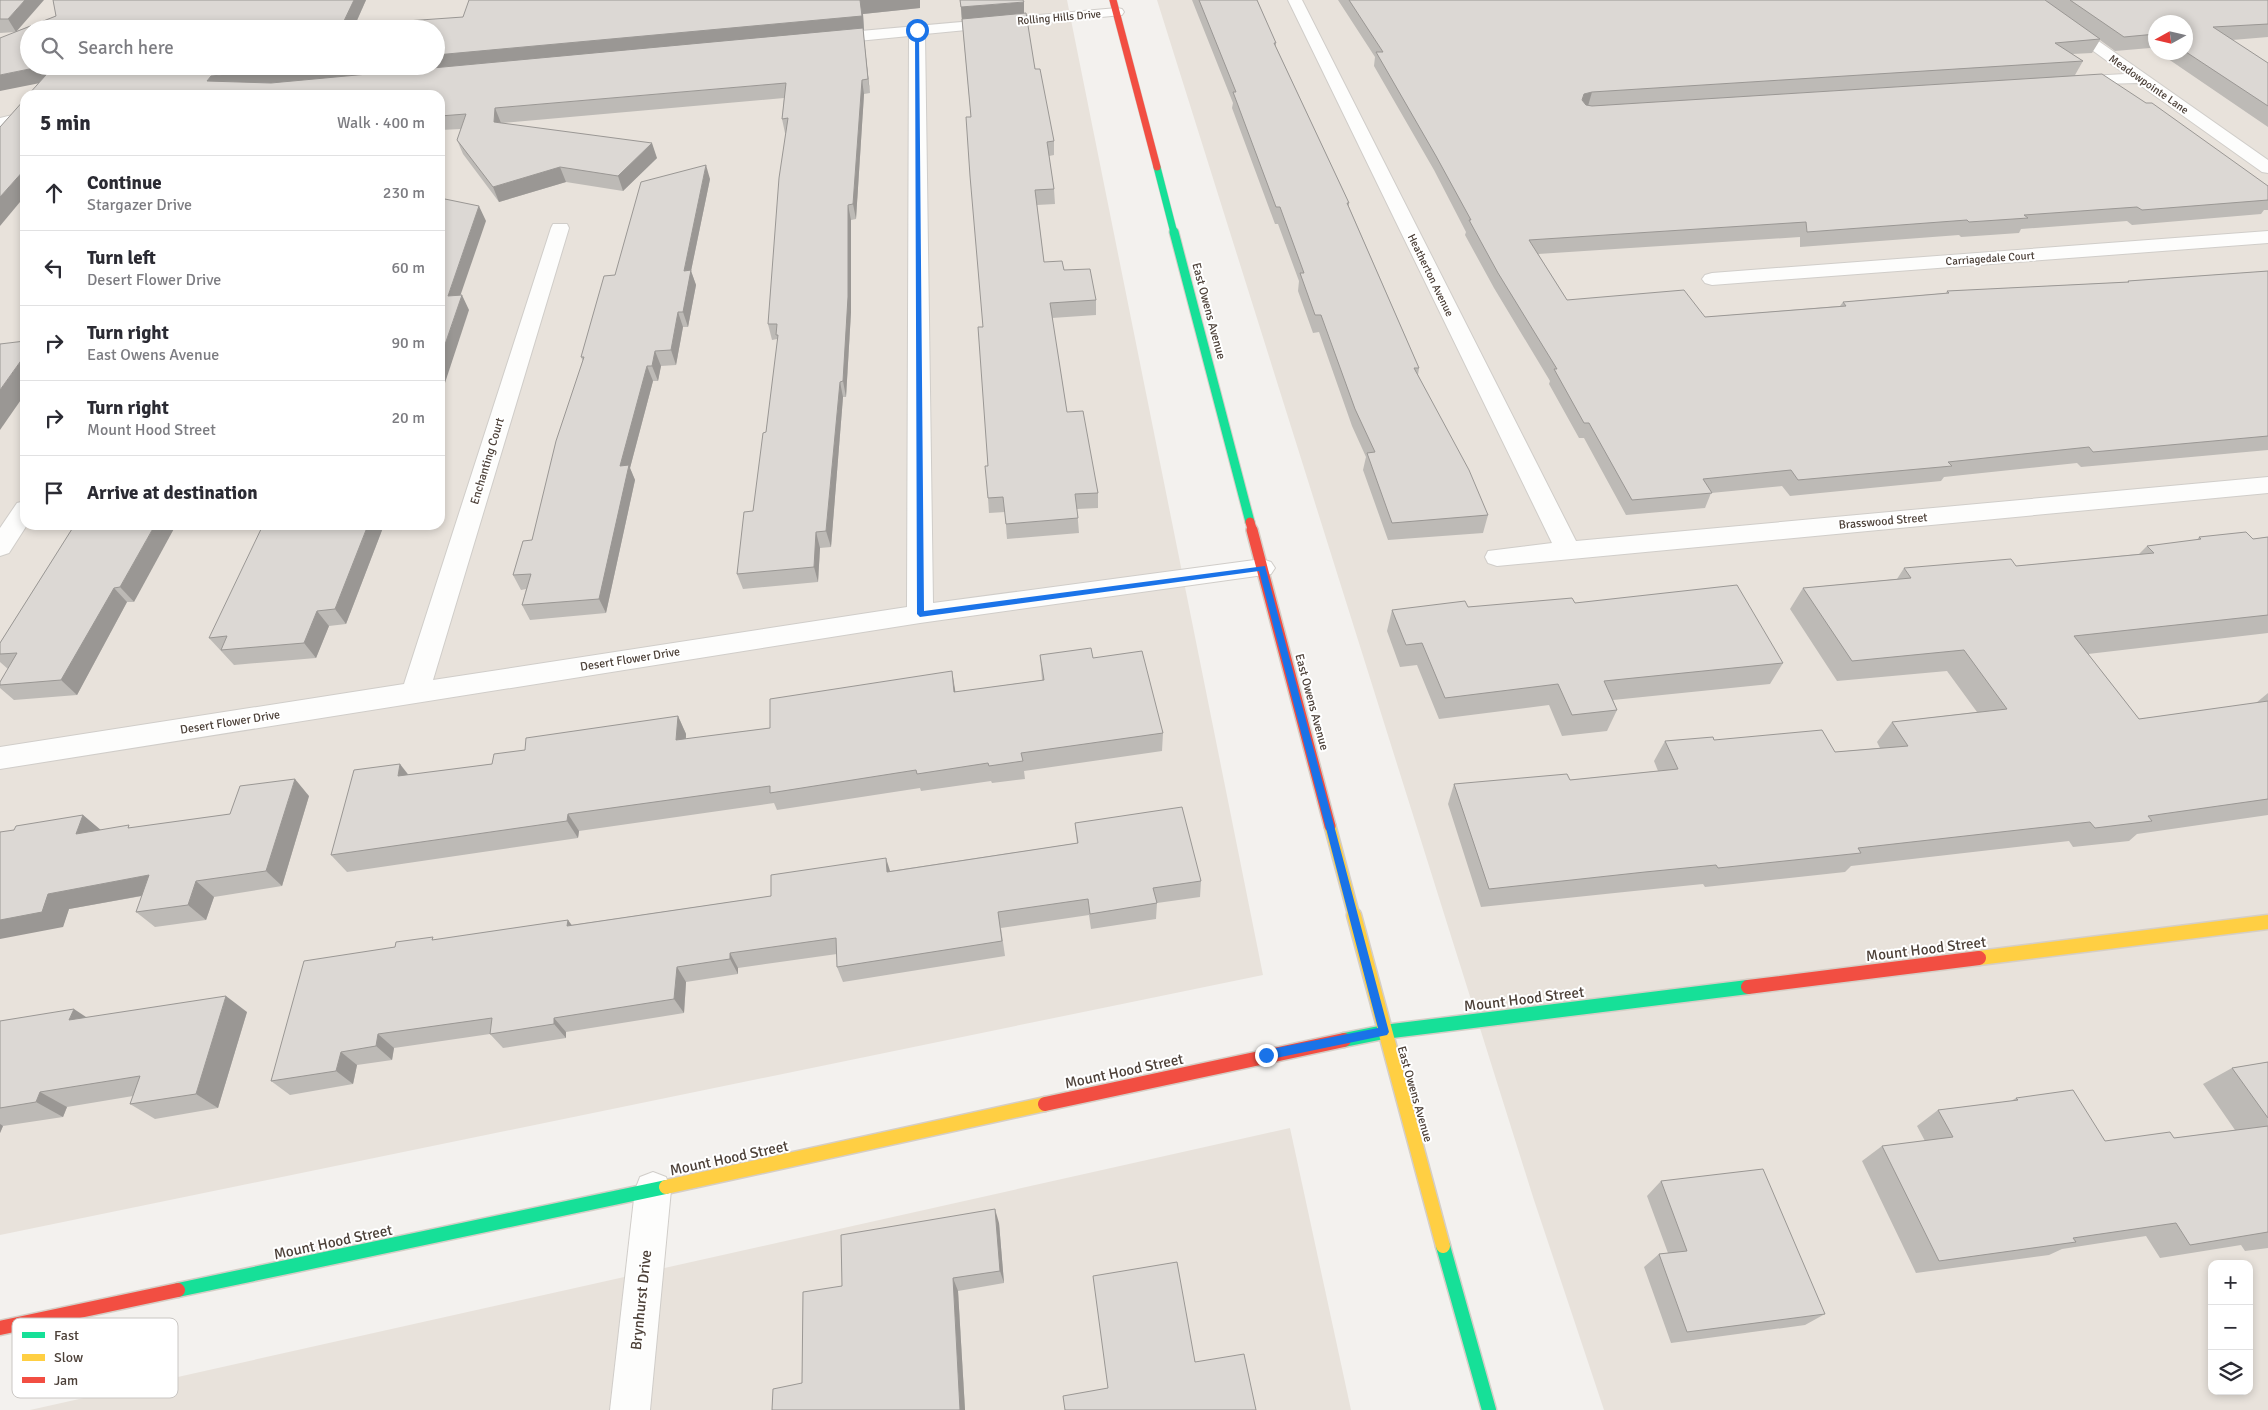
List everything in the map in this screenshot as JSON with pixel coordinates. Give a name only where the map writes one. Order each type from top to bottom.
[{"type":"main road","name":"East Owens Avenue","points":[[1115,6],[1384,1032],[1490,1410]]},
{"type":"main road","name":"Mount Hood Street","points":[[47,1318],[653,1190],[1266,1055],[1384,1032],[2268,922]]},
{"type":"street","name":"Heatherton Avenue","points":[[1295,0],[1568,550]]},
{"type":"street","name":"Meadowpointe Lane","points":[[2030,0],[2268,168]]},
{"type":"street","name":"Rolling Hills Drive","points":[[808,41],[1115,6]]},
{"type":"street","points":[[917,30],[920,614]]},
{"type":"street","points":[[2052,84],[2141,78]]},
{"type":"street","points":[[0,123],[20,118]]},
{"type":"street","name":"Enchanting Court","points":[[415,693],[560,228]]},
{"type":"street","name":"Carriagedale Court","points":[[1712,279],[2268,237]]},
{"type":"street","name":"Brasswood Street","points":[[1497,557],[2268,485]]},
{"type":"street","points":[[0,547],[20,517]]},
{"type":"street","name":"Desert Flower Drive","points":[[0,758],[920,614],[1262,568]]},
{"type":"street","name":"Brynhurst Drive","points":[[630,1410],[653,1190]]},
{"type":"shaded area","points":[[0,0],[1067,0],[1263,975],[0,1235]]},
{"type":"shaded area","points":[[1157,0],[2268,0],[2268,1410],[1604,1410],[1533,1197]]},
{"type":"shaded area","points":[[1290,1128],[1351,1410],[30,1410],[84,1398],[178,1398],[178,1377]]},
{"type":"building","points":[[0,0],[25,0],[8,19],[0,19]]},
{"type":"building","points":[[53,0],[354,0],[344,20],[46,20],[56,16]]},
{"type":"building","points":[[469,0],[860,0],[862,16],[445,54],[445,20],[420,20],[463,17]]},
{"type":"building","points":[[960,0],[1023,0],[1024,2],[961,7]]},
{"type":"building","points":[[1199,0],[1257,0],[1276,43],[1274,43],[1349,203],[1347,203],[1419,368],[1414,368],[1469,470],[1488,515],[1392,523],[1367,453],[1375,452],[1355,409],[1321,315],[1315,315],[1300,273],[1304,273],[1280,207],[1276,207],[1233,92],[1236,92]]},
{"type":"building","points":[[1349,0],[2045,0],[2100,39],[2055,43],[2083,61],[1592,92],[1584,94],[1582,100],[1586,105],[1592,106],[2102,74],[2146,103],[2152,103],[2268,186],[2268,200],[2142,210],[2137,207],[2024,215],[2028,218],[1969,222],[1967,220],[1807,232],[1806,222],[1529,240],[1567,300],[1684,290],[1705,317],[1846,306],[1843,302],[1949,293],[1947,291],[2129,282],[2268,271],[2268,436],[2093,452],[2089,447],[1948,462],[1952,466],[1798,480],[1791,470],[1703,479],[1712,493],[1632,500],[1589,423],[1584,423],[1554,369],[1557,369],[1498,273],[1436,156],[1376,52],[1383,52]]},
{"type":"building","points":[[2070,0],[2268,0],[2268,24],[2213,27],[2268,63],[2268,106],[2193,57],[2193,15],[2148,15],[2148,35],[2124,37]]},
{"type":"building","points":[[1026,13],[1035,69],[1040,69],[1054,141],[1047,142],[1054,189],[1035,190],[1044,262],[1062,261],[1064,270],[1090,269],[1096,300],[1050,303],[1067,412],[1083,411],[1098,493],[1075,494],[1078,518],[1006,524],[1003,497],[988,498],[985,466],[988,466],[978,327],[983,327],[970,176],[966,117],[971,117],[962,19]]},
{"type":"building","points":[[863,28],[868,79],[862,80],[853,204],[848,205],[848,297],[843,381],[840,382],[826,531],[816,532],[814,567],[737,574],[744,512],[753,511],[763,433],[766,432],[778,335],[776,335],[777,324],[768,324],[779,178],[788,118],[782,119],[786,83],[495,108],[494,122],[652,143],[618,176],[560,167],[493,187],[457,140],[466,114],[445,116],[445,90],[32,90],[46,75],[222,75],[211,76],[207,81],[271,83],[357,75],[445,75],[445,67]]},
{"type":"building","points":[[20,30],[20,71],[0,75],[0,38]]},
{"type":"building","points":[[20,105],[20,175],[0,197],[0,127]]},
{"type":"building","points":[[706,165],[684,271],[691,270],[683,312],[678,312],[671,350],[655,351],[652,366],[647,366],[620,466],[629,465],[599,599],[522,605],[531,574],[513,575],[523,541],[532,540],[556,441],[584,357],[581,357],[604,276],[615,275],[641,182]]},
{"type":"building","points":[[445,199],[479,206],[448,296],[462,295],[445,344]]},
{"type":"building","points":[[20,342],[20,362],[0,390],[0,344]]},
{"type":"building","points":[[71,530],[152,530],[120,587],[114,588],[61,680],[0,685],[17,653],[0,654],[0,643]]},
{"type":"building","points":[[261,530],[366,530],[335,609],[317,611],[304,643],[221,650],[227,636],[209,638]]},
{"type":"building","points":[[2246,532],[2253,539],[2268,537],[2268,615],[2074,636],[2139,719],[2268,701],[2268,799],[2148,816],[2152,821],[2095,828],[2090,822],[1858,848],[1861,853],[1718,868],[1716,865],[1489,889],[1454,784],[1567,774],[1570,780],[1678,769],[1665,741],[1713,737],[1714,740],[1822,730],[1835,752],[1908,746],[1892,722],[2007,709],[1964,650],[1852,661],[1803,588],[1911,578],[1904,568],[2011,559],[2016,566],[2154,553],[2147,546],[2201,539],[2199,537]]},
{"type":"building","points":[[1737,585],[1783,663],[1604,681],[1617,710],[1572,715],[1558,684],[1445,698],[1422,643],[1406,645],[1392,610],[1465,601],[1468,607],[1572,598],[1575,603]]},
{"type":"building","points":[[1091,648],[1093,658],[1142,651],[1163,733],[1021,753],[1023,761],[989,766],[988,763],[917,774],[916,770],[770,793],[770,786],[568,814],[567,821],[331,855],[354,770],[400,764],[398,776],[492,764],[494,754],[525,750],[526,738],[678,716],[676,740],[770,728],[770,699],[952,671],[954,692],[1044,680],[1040,655]]},
{"type":"building","points":[[295,779],[266,871],[196,881],[188,905],[136,912],[149,875],[48,894],[42,912],[0,920],[0,832],[14,830],[16,826],[83,815],[76,834],[129,825],[128,828],[230,814],[240,786]]},
{"type":"building","points":[[1182,807],[1201,881],[1153,888],[1157,903],[1090,914],[1088,899],[998,912],[1002,941],[837,967],[836,938],[730,953],[730,959],[677,967],[674,999],[554,1018],[554,1024],[490,1034],[492,1018],[378,1034],[376,1046],[341,1052],[336,1071],[271,1081],[304,961],[395,947],[396,942],[433,937],[432,940],[568,920],[567,926],[771,896],[771,875],[886,858],[887,872],[1078,843],[1075,823]]},
{"type":"building","points":[[226,996],[196,1094],[130,1104],[140,1076],[40,1092],[36,1102],[0,1108],[0,1021],[74,1009],[69,1020]]},
{"type":"building","points":[[2268,1062],[2268,1118],[2232,1068]]},
{"type":"building","points":[[2073,1090],[2105,1141],[2170,1132],[2174,1138],[2268,1126],[2268,1232],[2190,1245],[2176,1223],[2073,1238],[2076,1242],[1939,1261],[1882,1146],[1953,1137],[1938,1110],[2018,1100],[2016,1098]]},
{"type":"building","points":[[1763,1169],[1825,1314],[1687,1332],[1659,1254],[1687,1251],[1661,1181]]},
{"type":"building","points":[[995,1209],[1000,1271],[953,1278],[960,1410],[772,1410],[773,1389],[802,1383],[803,1292],[842,1286],[841,1235]]},
{"type":"building","points":[[1177,1262],[1195,1362],[1244,1354],[1256,1410],[1065,1410],[1063,1396],[1108,1388],[1093,1276]]},
{"type":"traffic: fast","points":[[1157,167],[1250,522]]},
{"type":"traffic: fast","points":[[1344,1040],[1384,1032],[1748,987]]},
{"type":"traffic: fast","points":[[178,1290],[666,1187]]},
{"type":"traffic: fast","points":[[1443,1246],[1489,1410]]},
{"type":"traffic: slow","points":[[1330,826],[1443,1246]]},
{"type":"traffic: slow","points":[[1979,958],[2268,922]]},
{"type":"traffic: slow","points":[[666,1187],[1045,1104]]},
{"type":"traffic: jam","points":[[1113,0],[1157,167]]},
{"type":"traffic: jam","points":[[1250,522],[1330,826]]},
{"type":"traffic: jam","points":[[1748,987],[1979,958]]},
{"type":"traffic: jam","points":[[1045,1104],[1344,1040]]},
{"type":"traffic: jam","points":[[47,1318],[178,1290]]},
{"type":"traffic: jam","points":[[0,1328],[12,1325]]},
{"type":"route","points":[[917,30],[920,614],[1262,568],[1384,1032],[1266,1055]]}]
